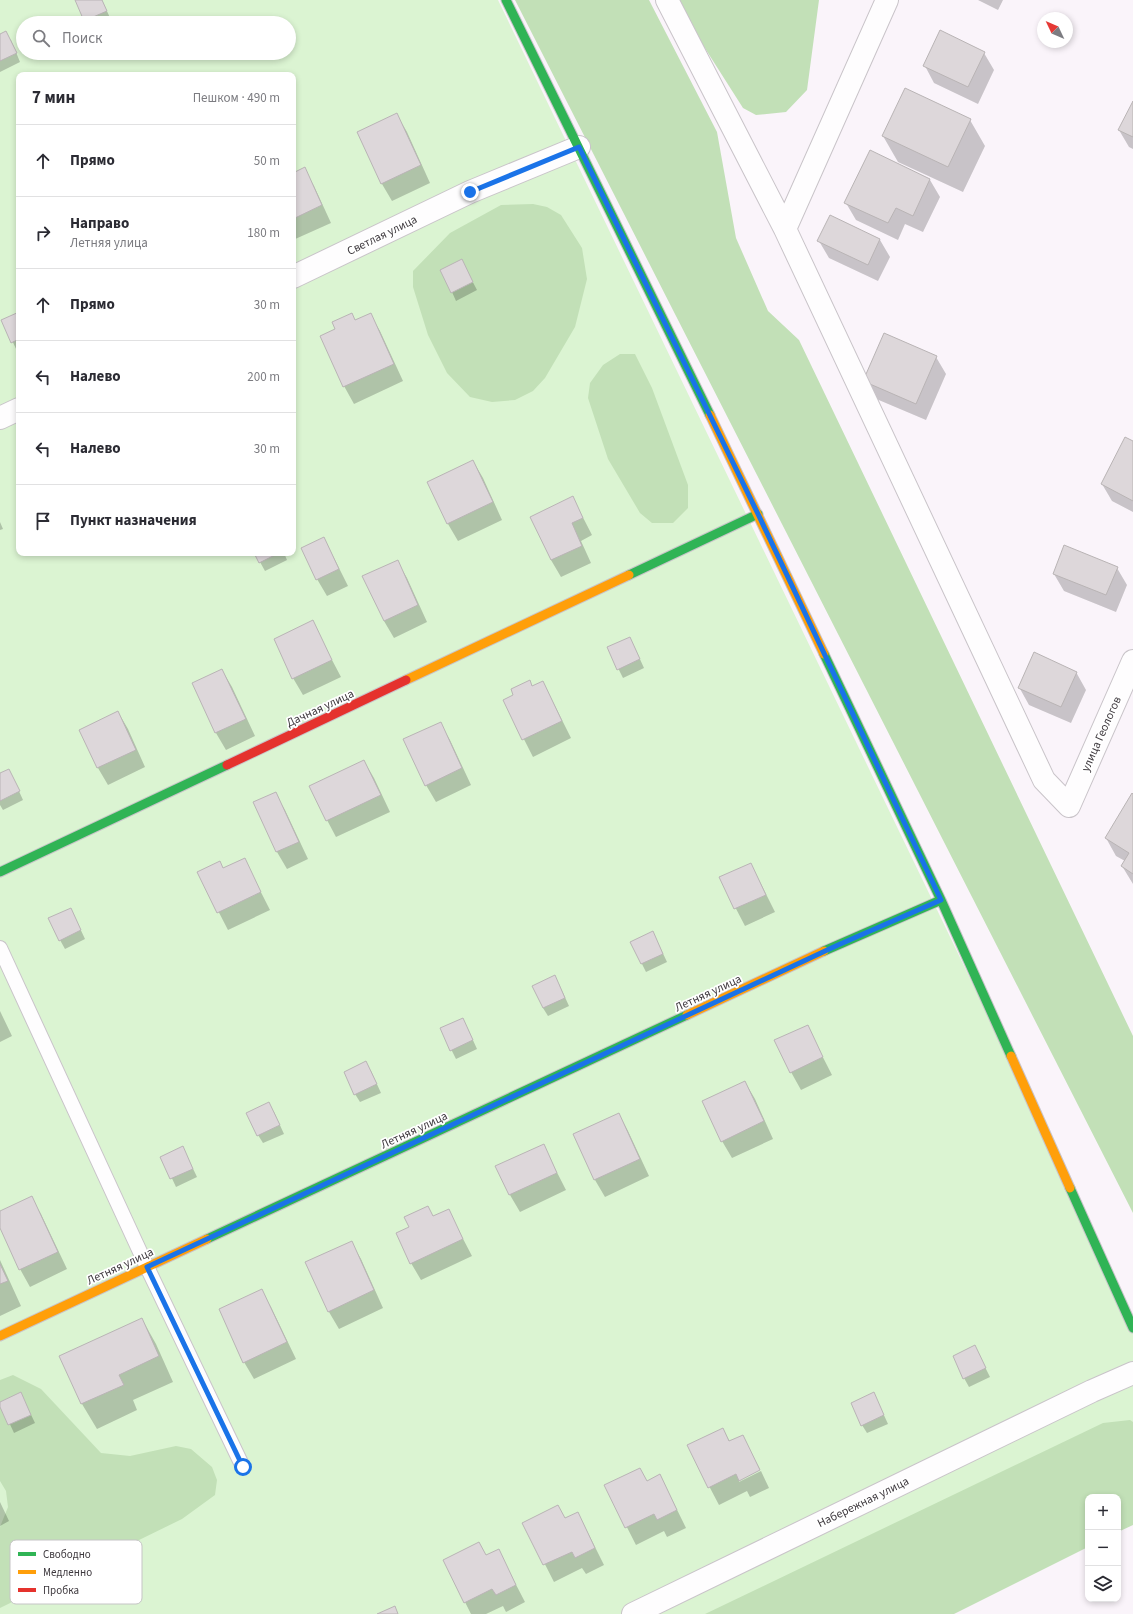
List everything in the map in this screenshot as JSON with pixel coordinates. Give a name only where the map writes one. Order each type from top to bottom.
[{"type":"street","points":[[506,0],[758,514],[941,900],[1133,1328]]},
{"type":"street","points":[[667,0],[785,229]]},
{"type":"street","points":[[785,229],[887,0]]},
{"type":"street","name":"Светлая улица","points":[[296,276],[470,192],[579,147]]},
{"type":"street","name":"улица Геологов","points":[[785,229],[1044,780],[1069,806],[1133,661]]},
{"type":"street","points":[[0,418],[16,410]]},
{"type":"street","name":"Дачная улица","points":[[0,872],[758,514]]},
{"type":"street","name":"Летняя улица","points":[[0,1336],[838,945],[941,900]]},
{"type":"street","name":"Набережная улица","points":[[633,1614],[1092,1391],[1133,1373]]},
{"type":"lane","points":[[0,948],[147,1267],[243,1467]]},
{"type":"green space","points":[[0,0],[498,0],[1133,1316],[1133,1445],[789,1614],[0,1614]]},
{"type":"green space","points":[[515,0],[649,0],[717,132],[736,238],[768,311],[799,340],[1133,1036],[1133,1213]]},
{"type":"green space","points":[[679,0],[819,0],[807,90],[786,112],[756,115],[743,108],[687,20]]},
{"type":"green space","points":[[533,204],[547,207],[561,215],[582,248],[587,279],[575,327],[545,378],[533,391],[515,400],[492,402],[470,397],[447,373],[428,335],[413,287],[413,271],[450,233],[501,205]]},
{"type":"green space","points":[[620,354],[635,354],[652,388],[688,485],[688,508],[673,523],[652,523],[640,513],[608,459],[588,398],[590,383],[603,365]]},
{"type":"green space","points":[[13,1375],[41,1389],[101,1453],[130,1456],[176,1446],[191,1449],[212,1467],[217,1480],[215,1495],[182,1519],[139,1540],[10,1540],[10,1603],[0,1608],[0,1527],[8,1507],[6,1491],[0,1481],[0,1380]]},
{"type":"green space","points":[[1130,1420],[1133,1422],[1133,1525],[1121,1531],[1121,1494],[1085,1494],[1085,1548],[954,1614],[705,1614],[1103,1423]]},
{"type":"building","points":[[75,0],[102,0],[107,11],[96,16],[82,16]]},
{"type":"building","points":[[940,30],[985,52],[968,87],[923,66]]},
{"type":"building","points":[[6,31],[16,53],[0,61],[0,34]]},
{"type":"building","points":[[905,88],[971,119],[948,167],[882,136]]},
{"type":"building","points":[[1133,101],[1133,137],[1118,130]]},
{"type":"building","points":[[397,113],[421,165],[381,184],[357,132]]},
{"type":"building","points":[[870,150],[930,179],[913,216],[896,208],[888,223],[844,203]]},
{"type":"building","points":[[305,167],[322,205],[296,218],[296,172]]},
{"type":"building","points":[[830,215],[880,239],[868,265],[817,241]]},
{"type":"building","points":[[462,259],[473,282],[451,293],[440,270]]},
{"type":"building","points":[[16,313],[16,340],[11,343],[1,320]]},
{"type":"building","points":[[352,313],[355,320],[371,313],[394,364],[343,387],[320,336],[335,329],[332,322]]},
{"type":"building","points":[[884,333],[937,356],[916,404],[863,381]]},
{"type":"building","points":[[1125,437],[1133,441],[1133,501],[1101,484]]},
{"type":"building","points":[[473,460],[493,502],[447,524],[427,482]]},
{"type":"building","points":[[573,496],[583,518],[572,523],[582,546],[551,560],[530,517]]},
{"type":"building","points":[[324,537],[339,569],[316,580],[301,548]]},
{"type":"building","points":[[1064,545],[1118,567],[1106,595],[1053,574]]},
{"type":"building","points":[[256,556],[273,556],[259,563]]},
{"type":"building","points":[[398,560],[418,605],[384,621],[362,576]]},
{"type":"building","points":[[313,620],[332,660],[292,679],[274,639]]},
{"type":"building","points":[[630,637],[640,659],[617,670],[607,647]]},
{"type":"building","points":[[1034,652],[1077,672],[1061,707],[1018,688]]},
{"type":"building","points":[[222,669],[246,719],[215,733],[192,683]]},
{"type":"building","points":[[530,680],[532,686],[543,681],[562,721],[522,740],[503,700],[513,695],[511,689]]},
{"type":"building","points":[[118,711],[136,750],[97,768],[79,730]]},
{"type":"building","points":[[441,722],[462,768],[425,786],[403,739]]},
{"type":"building","points":[[364,760],[381,795],[326,821],[309,786]]},
{"type":"building","points":[[9,769],[20,791],[0,801],[0,773]]},
{"type":"building","points":[[276,792],[299,842],[276,852],[253,802]]},
{"type":"building","points":[[1132,793],[1133,874],[1121,866],[1129,853],[1105,838]]},
{"type":"building","points":[[245,858],[261,892],[217,913],[197,872],[220,861],[223,868]]},
{"type":"building","points":[[751,863],[766,895],[734,909],[719,877]]},
{"type":"building","points":[[71,908],[81,930],[59,941],[48,918]]},
{"type":"building","points":[[653,931],[663,954],[641,964],[630,942]]},
{"type":"building","points":[[555,975],[565,998],[543,1008],[532,986]]},
{"type":"building","points":[[463,1018],[473,1040],[450,1051],[440,1028]]},
{"type":"building","points":[[808,1025],[823,1057],[790,1073],[774,1040]]},
{"type":"building","points":[[366,1061],[377,1084],[354,1095],[344,1072]]},
{"type":"building","points":[[745,1081],[764,1121],[721,1142],[702,1101]]},
{"type":"building","points":[[269,1102],[280,1125],[257,1136],[246,1113]]},
{"type":"building","points":[[619,1113],[640,1159],[594,1180],[573,1134]]},
{"type":"building","points":[[544,1144],[557,1173],[509,1195],[495,1166]]},
{"type":"building","points":[[183,1146],[193,1169],[170,1179],[160,1157]]},
{"type":"building","points":[[32,1196],[58,1252],[19,1270],[0,1228],[0,1211]]},
{"type":"building","points":[[428,1206],[433,1216],[449,1209],[463,1239],[410,1264],[396,1233],[409,1227],[404,1217]]},
{"type":"building","points":[[352,1241],[374,1290],[328,1312],[305,1262]]},
{"type":"building","points":[[0,1264],[8,1281],[0,1284]]},
{"type":"building","points":[[262,1289],[287,1342],[243,1363],[219,1309]]},
{"type":"building","points":[[142,1318],[159,1356],[119,1375],[124,1385],[81,1404],[59,1356]]},
{"type":"building","points":[[975,1345],[986,1368],[963,1379],[953,1356]]},
{"type":"building","points":[[21,1392],[31,1415],[8,1425],[0,1407],[0,1402]]},
{"type":"building","points":[[874,1392],[884,1415],[861,1426],[851,1403]]},
{"type":"building","points":[[723,1428],[729,1441],[743,1435],[760,1470],[739,1481],[736,1474],[708,1488],[687,1445]]},
{"type":"building","points":[[640,1468],[647,1481],[660,1474],[677,1510],[657,1520],[654,1514],[625,1528],[604,1485]]},
{"type":"building","points":[[558,1505],[565,1518],[578,1512],[595,1548],[575,1558],[572,1552],[543,1565],[522,1523]]},
{"type":"building","points":[[479,1542],[486,1555],[499,1549],[516,1585],[496,1595],[492,1589],[464,1603],[443,1560]]},
{"type":"building","points":[[395,1606],[398,1614],[377,1614]]},
{"type":"traffic: fast","points":[[506,0],[710,415]]},
{"type":"traffic: fast","points":[[629,575],[758,514]]},
{"type":"traffic: fast","points":[[824,654],[941,900],[1011,1056]]},
{"type":"traffic: fast","points":[[0,872],[227,765]]},
{"type":"traffic: fast","points":[[824,951],[941,900]]},
{"type":"traffic: fast","points":[[207,1239],[687,1015]]},
{"type":"traffic: fast","points":[[1070,1188],[1133,1328]]},
{"type":"traffic: slow","points":[[710,415],[824,654]]},
{"type":"traffic: slow","points":[[406,680],[629,575]]},
{"type":"traffic: slow","points":[[687,1015],[824,951]]},
{"type":"traffic: slow","points":[[1011,1056],[1070,1188]]},
{"type":"traffic: slow","points":[[0,1336],[207,1239]]},
{"type":"traffic: jam","points":[[227,765],[406,680]]},
{"type":"route","points":[[243,1467],[147,1267],[838,945],[941,900],[758,514],[579,147],[470,192]]}]
